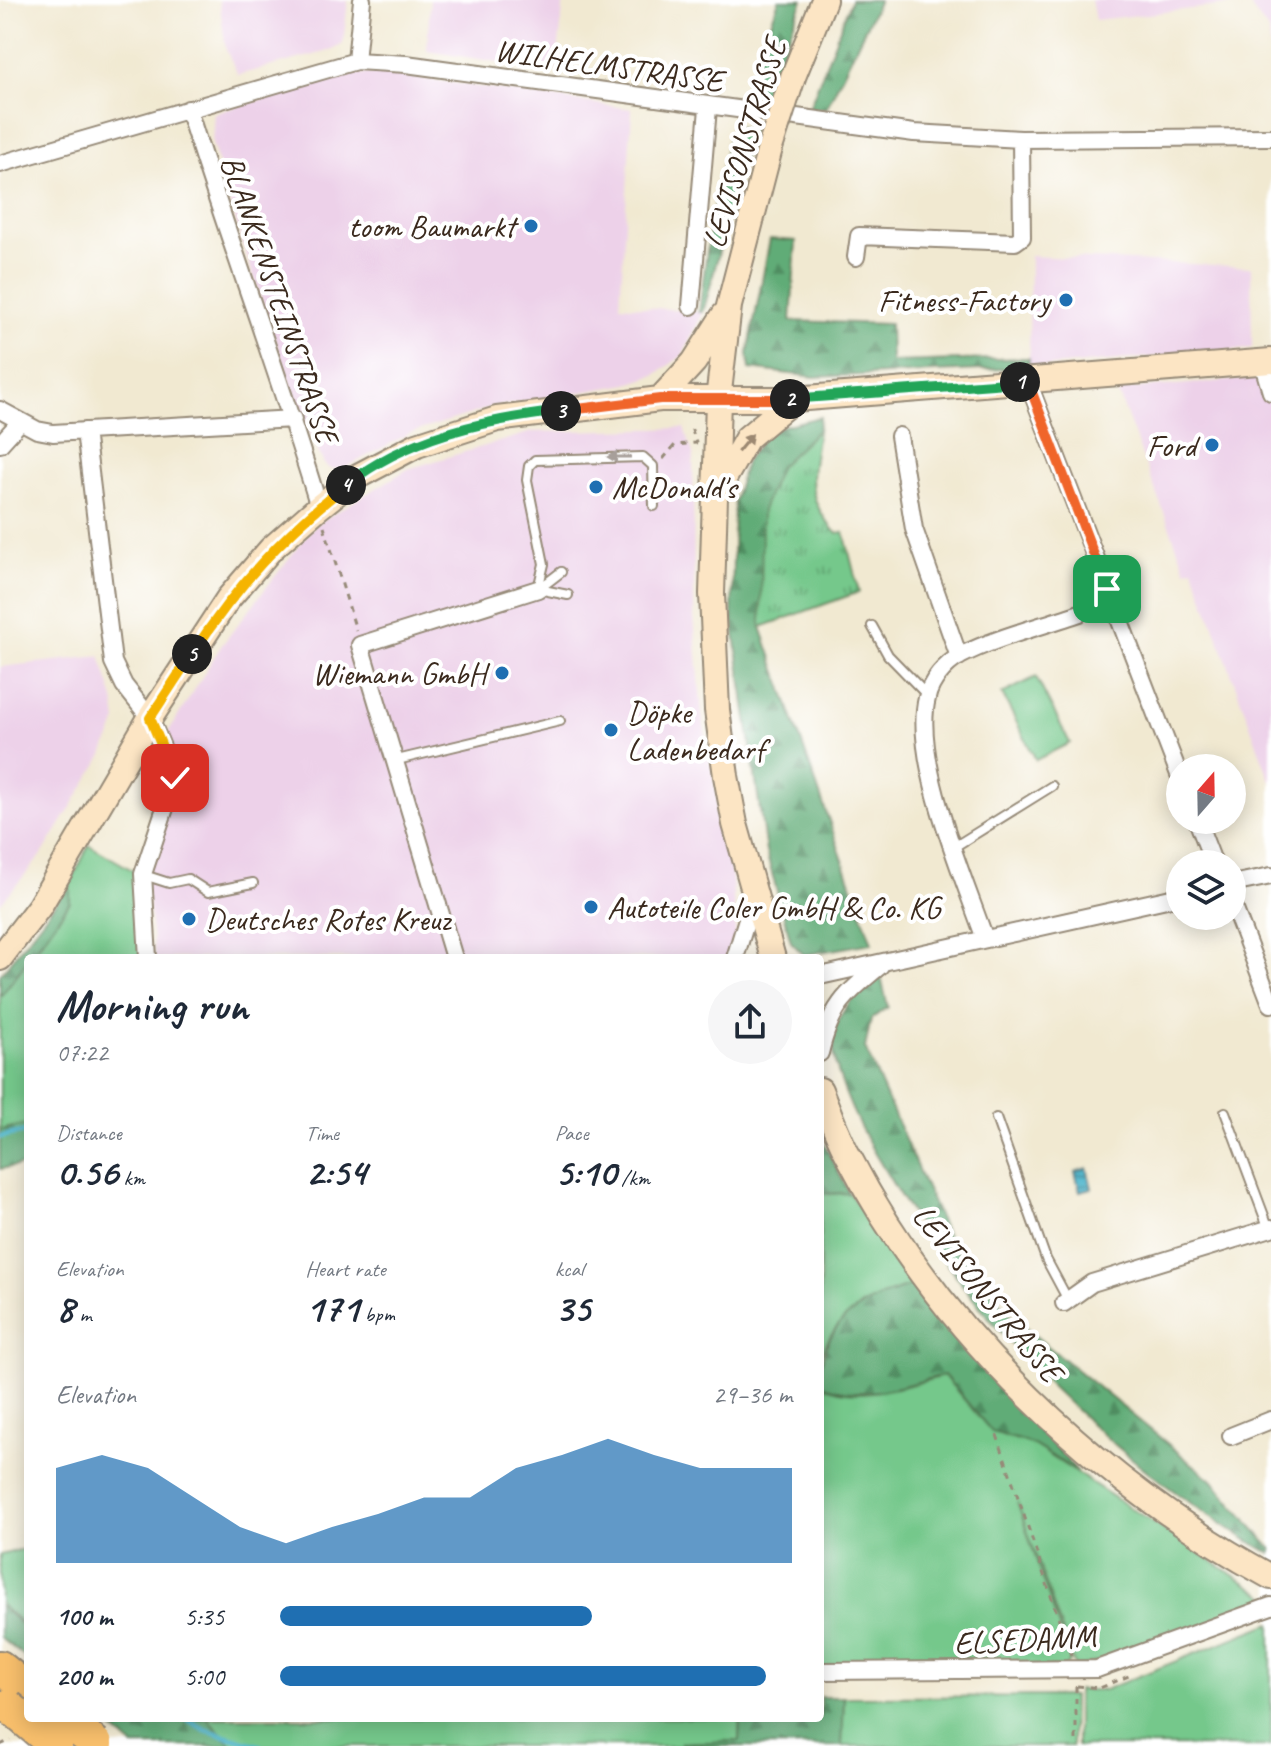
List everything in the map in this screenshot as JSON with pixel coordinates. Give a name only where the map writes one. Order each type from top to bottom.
[{"type":"highway","points":[[0,1667],[12,1699]]},
{"type":"highway","points":[[34,1722],[56,1746]]},
{"type":"highway","points":[[68,1722],[97,1745]]},
{"type":"main road","name":"LEVISONSTRASSE","points":[[772,954],[735,824],[717,710],[712,594],[718,400],[729,306],[770,148],[793,77],[824,0]]},
{"type":"main road","name":"LEVISONSTRASSE","points":[[660,399],[694,362],[729,306]]},
{"type":"main road","points":[[0,958],[39,907],[150,718],[228,599],[271,549],[358,476],[444,434],[497,419],[660,399],[794,399],[1266,361]]},
{"type":"main road","name":"LEVISONSTRASSE","points":[[713,501],[747,438],[794,399]]},
{"type":"main road","name":"LEVISONSTRASSE","points":[[824,1099],[849,1157],[920,1269],[1026,1397],[1130,1487],[1230,1555],[1271,1577]]},
{"type":"street","points":[[356,61],[362,0]]},
{"type":"street","name":"WILHELMSTRASSE","points":[[0,164],[356,61],[406,64],[708,108],[914,133],[1021,139],[1271,137]]},
{"type":"street","points":[[691,306],[708,108]]},
{"type":"street","name":"BLANKENSTEINSTRASSE","points":[[188,109],[228,237],[293,419],[319,507]]},
{"type":"street","points":[[856,257],[859,236],[1015,242],[1022,237],[1021,139]]},
{"type":"street","points":[[1266,361],[1271,392]]},
{"type":"street","points":[[1028,382],[1171,754]]},
{"type":"street","points":[[0,410],[20,422],[53,433],[293,419]]},
{"type":"street","points":[[0,444],[20,422]]},
{"type":"street","points":[[85,431],[113,662],[124,685],[150,718],[175,778],[143,874],[148,954]]},
{"type":"street","points":[[899,436],[914,529],[959,657]]},
{"type":"street","points":[[453,954],[360,645],[538,589]]},
{"type":"street","points":[[985,939],[932,781],[925,732],[927,695],[933,682],[959,657],[1080,613]]},
{"type":"street","points":[[1246,881],[1271,876]]},
{"type":"street","points":[[736,954],[755,895]]},
{"type":"street","points":[[824,975],[1166,899]]},
{"type":"street","points":[[1243,930],[1271,1004]]},
{"type":"street","points":[[824,1035],[841,997],[885,962]]},
{"type":"street","points":[[1066,1302],[1092,1283],[1270,1228]]},
{"type":"street","points":[[1231,1436],[1271,1420]]},
{"type":"street","name":"ELSEDAMM","points":[[824,1671],[1076,1679],[1271,1606]]},
{"type":"lane","points":[[538,589],[544,564],[527,480],[529,466],[544,457],[643,457],[653,466],[654,506]]},
{"type":"lane","points":[[538,589],[561,572]]},
{"type":"lane","points":[[538,589],[568,595]]},
{"type":"lane","points":[[872,626],[895,664],[927,695]]},
{"type":"lane","points":[[397,760],[560,721]]},
{"type":"lane","points":[[954,847],[1052,786]]},
{"type":"lane","points":[[143,874],[169,883],[188,879],[208,892],[253,883]]},
{"type":"lane","points":[[1225,1112],[1270,1228]]},
{"type":"lane","points":[[996,1118],[1046,1259],[1066,1302]]},
{"type":"path","points":[[653,473],[675,445],[696,443],[691,427]]},
{"type":"path","points":[[319,507],[360,645]]},
{"type":"path","points":[[997,1435],[1076,1679],[1076,1746]]},
{"type":"path","points":[[0,1745],[5,1741]]},
{"type":"shaded area","points":[[219,0],[348,0],[343,44],[333,50],[238,75],[226,50]]},
{"type":"shaded area","points":[[430,0],[564,0],[556,71],[427,51]]},
{"type":"shaded area","points":[[1091,0],[1271,0],[1271,60],[1269,32],[1250,6],[1236,4],[1095,20]]},
{"type":"shaded area","points":[[383,73],[632,109],[620,305],[703,312],[682,356],[655,375],[628,384],[493,407],[410,433],[343,469],[330,469],[324,464],[299,410],[245,251],[212,143],[214,113],[354,74]]},
{"type":"shaded area","points":[[1030,256],[1251,267],[1252,348],[1029,368]]},
{"type":"shaded area","points":[[1271,377],[1271,783],[1193,568],[1186,570],[1117,390]]},
{"type":"shaded area","points":[[684,428],[693,453],[694,618],[702,715],[732,879],[736,943],[732,954],[155,954],[145,873],[177,778],[161,744],[221,646],[315,525],[408,469],[532,432]]},
{"type":"shaded area","points":[[100,656],[114,699],[117,721],[103,755],[41,856],[0,904],[0,667]]},
{"type":"green space","points":[[779,0],[803,0],[763,100],[758,100],[753,74]]},
{"type":"green space","points":[[851,0],[879,0],[826,109],[809,108]]},
{"type":"green space","points":[[731,126],[753,129],[703,312],[699,312],[711,220]]},
{"type":"green space","points":[[770,239],[796,241],[791,321],[890,324],[891,362],[1029,358],[1029,368],[815,377],[750,369],[748,353]]},
{"type":"green space","points":[[820,417],[818,430],[780,466],[761,627],[872,943],[810,954],[803,954],[791,942],[766,852],[732,614],[734,501],[746,460],[771,429]]},
{"type":"green space","points":[[818,430],[812,473],[814,496],[818,508],[836,533],[844,532],[859,592],[761,627],[762,510],[780,466]]},
{"type":"green space","points":[[1036,677],[1070,743],[1036,760],[1002,694]]},
{"type":"green space","points":[[89,845],[134,871],[144,954],[33,954],[70,902],[70,884]]},
{"type":"green space","points":[[70,884],[70,902],[32,954],[24,954],[24,964],[0,997],[0,975]]},
{"type":"green space","points":[[24,965],[24,1125],[0,1130],[0,997]]},
{"type":"green space","points":[[880,973],[888,1007],[871,1019],[865,1048],[950,1243],[1012,1317],[1212,1480],[1271,1548],[1271,1554],[1209,1516],[1151,1474],[1046,1381],[998,1329],[913,1216],[861,1127],[845,1093],[835,1058],[833,1042],[838,1020],[853,998]]},
{"type":"green space","points":[[24,1125],[24,1165],[0,1169],[0,1130]]},
{"type":"green space","points":[[824,1143],[849,1193],[824,1194]]},
{"type":"green space","points":[[849,1193],[915,1284],[857,1309],[836,1329],[824,1348],[824,1194]]},
{"type":"green space","points":[[915,1284],[976,1360],[1078,1472],[1032,1444],[992,1432],[944,1375],[866,1392],[850,1392],[824,1385],[824,1355],[836,1329],[847,1317],[877,1298]]},
{"type":"green space","points":[[944,1376],[992,1432],[1032,1444],[1269,1598],[1267,1604],[1111,1659],[1075,1667],[1017,1502],[1070,1661],[1065,1667],[824,1669],[824,1386],[835,1390],[866,1393]]},
{"type":"green space","points":[[24,1549],[24,1625],[0,1605],[0,1555]]},
{"type":"green space","points":[[0,1606],[24,1627],[24,1657],[0,1637]]},
{"type":"green space","points":[[1271,1623],[1271,1746],[1077,1746],[1077,1690],[1104,1690]]},
{"type":"green space","points":[[1073,1696],[1072,1746],[842,1746],[844,1697]]},
{"type":"green space","points":[[824,1697],[844,1697],[842,1746],[681,1746],[681,1743],[739,1741],[740,1722],[824,1722]]},
{"type":"green space","points":[[104,1722],[211,1722],[233,1746],[133,1746]]},
{"type":"green space","points":[[211,1722],[740,1722],[739,1741],[682,1743],[681,1746],[233,1746]]},
{"type":"water","points":[[1087,1168],[1092,1188],[1080,1191],[1075,1172]]},
{"type":"waterway","points":[[0,1137],[24,1132]]},
{"type":"waterway","points":[[192,1722],[206,1730],[260,1746]]},
{"type":"place","name":"toom Baumarkt","points":[[531,226]]},
{"type":"place","name":"Fitness-Factory","points":[[1066,300]]},
{"type":"place","name":"Ford","points":[[1212,445]]},
{"type":"place","name":"McDonald's","points":[[596,487]]},
{"type":"place","name":"Wiemann GmbH","points":[[502,673]]},
{"type":"place","name":"Döpke Ladenbedarf","points":[[611,730]]},
{"type":"place","name":"Autoteile Coler GmbH & Co. KG","points":[[591,907]]},
{"type":"place","name":"Deutsches Rotes Kreuz","points":[[189,919]]},
{"type":"route","points":[[175,778],[150,718],[228,599],[271,549],[358,476],[417,445],[497,419],[660,399],[794,399],[1028,382],[1107,589]]}]
